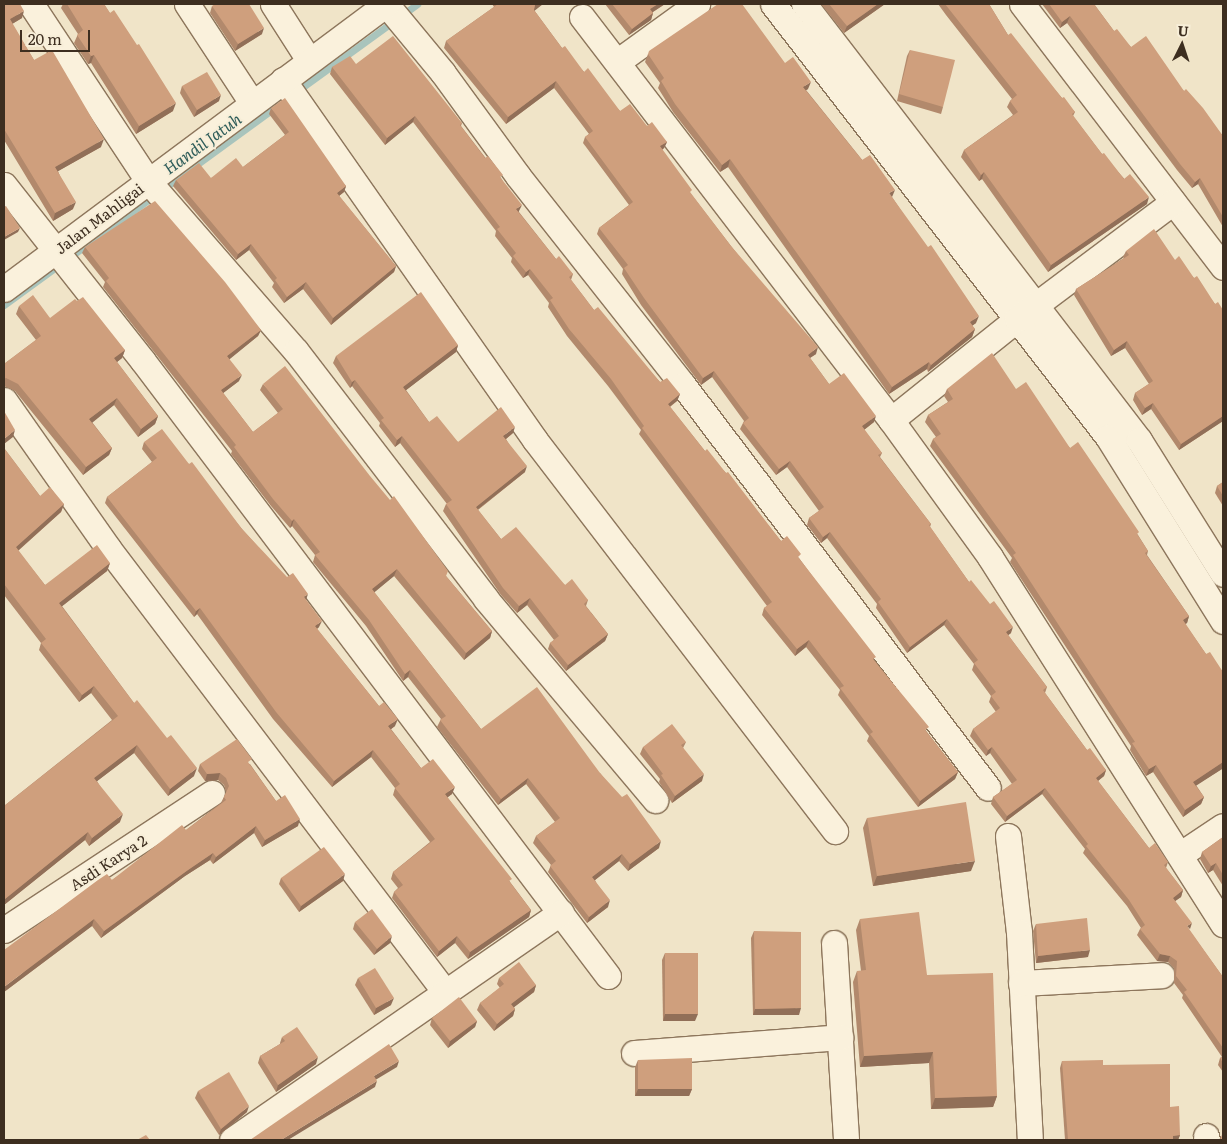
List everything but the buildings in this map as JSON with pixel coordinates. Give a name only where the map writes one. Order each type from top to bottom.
[{"type":"street","points":[[31,4],[155,190],[296,352],[486,599],[655,800]]},
{"type":"street","points":[[187,4],[252,103]]},
{"type":"street","points":[[273,4],[309,60]]},
{"type":"street","points":[[617,62],[697,4]]},
{"type":"street","points":[[773,4],[1027,312],[1139,440],[1218,566],[1194,573]]},
{"type":"street","points":[[804,4],[1027,312],[1223,620]]},
{"type":"street","points":[[1022,4],[1223,267]]},
{"type":"street","points":[[392,10],[988,788]]},
{"type":"street","name":"Jalan Mahligai","points":[[4,289],[62,258],[155,190],[252,103],[289,90],[309,60],[392,10]]},
{"type":"street","points":[[582,17],[891,420],[990,557],[1181,854],[1223,924]]},
{"type":"street","points":[[289,90],[424,277],[535,440],[835,831]]},
{"type":"street","points":[[4,185],[62,258],[608,976]]},
{"type":"street","points":[[891,420],[1027,312],[1173,202]]},
{"type":"street","points":[[4,400],[108,548],[445,992]]},
{"type":"street","name":"Asdi Karya 2","points":[[4,930],[212,793]]},
{"type":"street","points":[[1181,854],[1223,826]]},
{"type":"street","points":[[1008,836],[1021,983],[1030,1140]]},
{"type":"street","points":[[232,1140],[561,912]]},
{"type":"street","points":[[834,943],[846,1140]]},
{"type":"street","points":[[1021,983],[1162,976]]},
{"type":"street","points":[[634,1053],[840,1037]]},
{"type":"waterway","name":"Handil Jatuh","points":[[296,92],[417,4]]},
{"type":"waterway","name":"Handil Jatuh","points":[[4,305],[277,106]]}]
